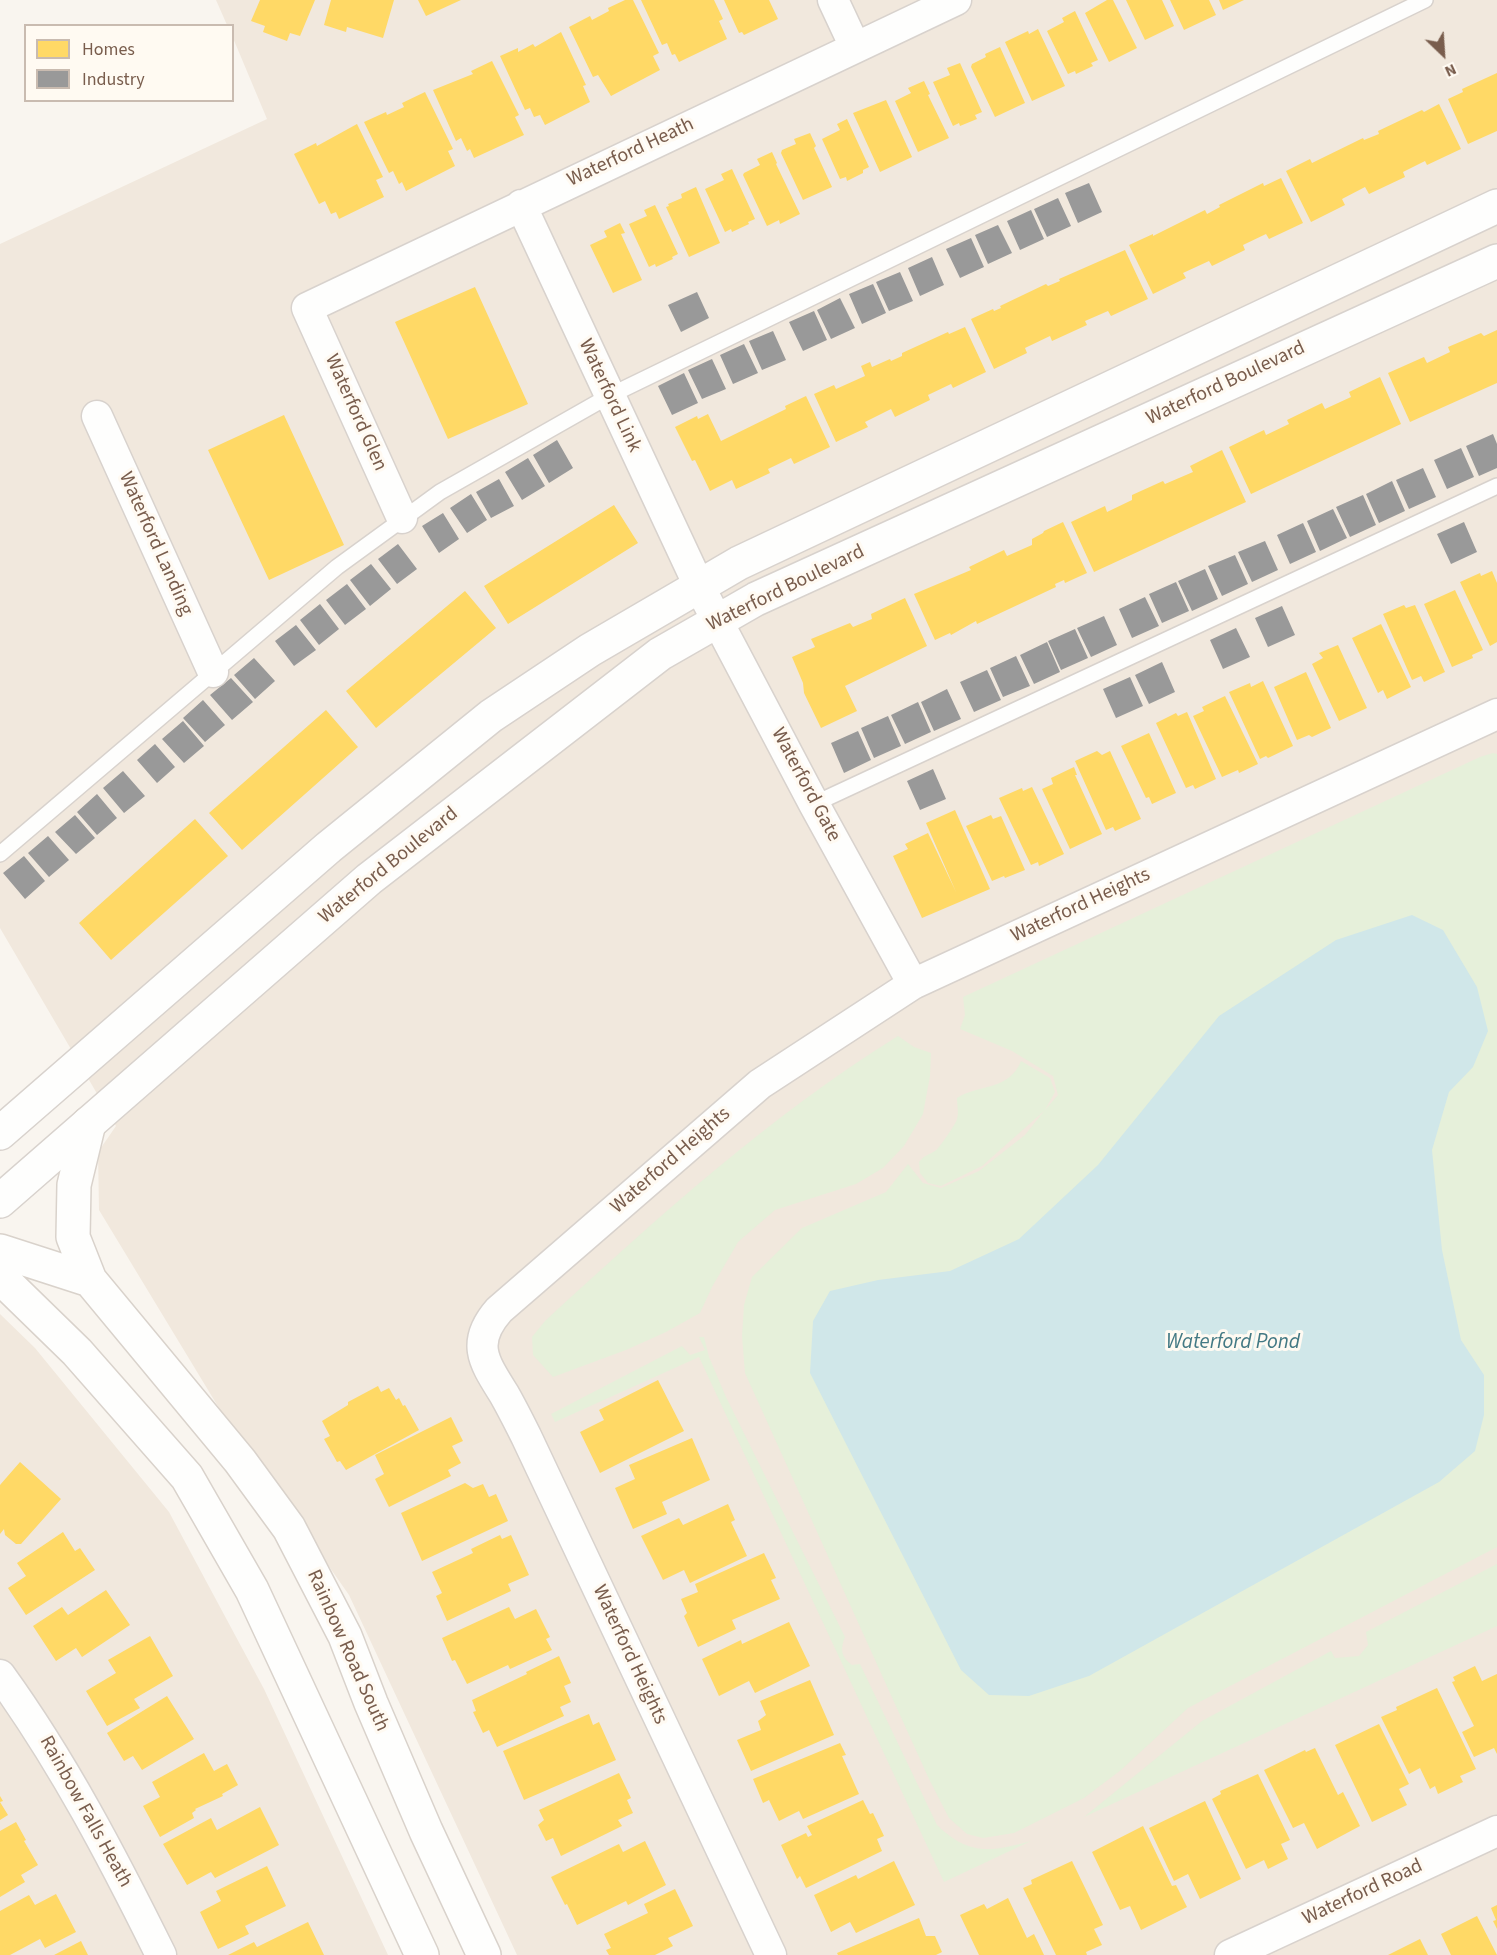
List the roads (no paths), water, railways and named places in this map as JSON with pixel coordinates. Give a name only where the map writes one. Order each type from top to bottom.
[{"type":"street","points":[[833,0],[855,47]]},
{"type":"street","name":"Waterford Heath","points":[[307,308],[956,0]]},
{"type":"street","name":"Waterford Link","points":[[521,205],[699,586]]},
{"type":"street","name":"Waterford Boulevard","points":[[0,1132],[329,847],[491,716],[590,650],[739,563],[1497,206]]},
{"type":"street","name":"Waterford Boulevard","points":[[0,1202],[369,879],[660,654],[756,599],[1497,261]]},
{"type":"street","name":"Waterford Glen","points":[[307,308],[402,518]]},
{"type":"street","name":"Waterford Landing","points":[[97,416],[213,672]]},
{"type":"street","name":"Waterford Gate","points":[[699,586],[814,804],[913,984]]},
{"type":"street","name":"Waterford Heights","points":[[771,1955],[526,1436],[511,1406],[484,1363],[483,1336],[488,1323],[499,1310],[760,1084],[913,984],[1497,714]]},
{"type":"street","points":[[89,1123],[74,1185],[73,1237],[90,1280]]},
{"type":"street","points":[[0,1251],[90,1280]]},
{"type":"street","points":[[0,1277],[77,1352],[187,1477],[252,1590],[422,1955]]},
{"type":"street","name":"Rainbow Road South","points":[[90,1280],[240,1461],[289,1528],[345,1636],[426,1831],[484,1955]]},
{"type":"street","name":"Rainbow Falls Heath","points":[[0,1675],[34,1722],[111,1855],[161,1955]]},
{"type":"street","name":"Waterford Road","points":[[1230,1955],[1497,1831]]},
{"type":"lane","points":[[0,854],[337,567],[440,492],[609,396],[1425,0]]},
{"type":"lane","points":[[814,804],[1497,486]]},
{"type":"water","name":"Waterford Pond","points":[[1412,915],[1443,930],[1477,987],[1488,1031],[1473,1067],[1449,1092],[1432,1150],[1442,1250],[1461,1340],[1484,1375],[1484,1415],[1475,1451],[1439,1482],[1089,1676],[1029,1696],[989,1695],[961,1670],[810,1373],[813,1321],[830,1291],[878,1280],[950,1271],[1019,1239],[1098,1165],[1219,1016],[1336,940]]}]
